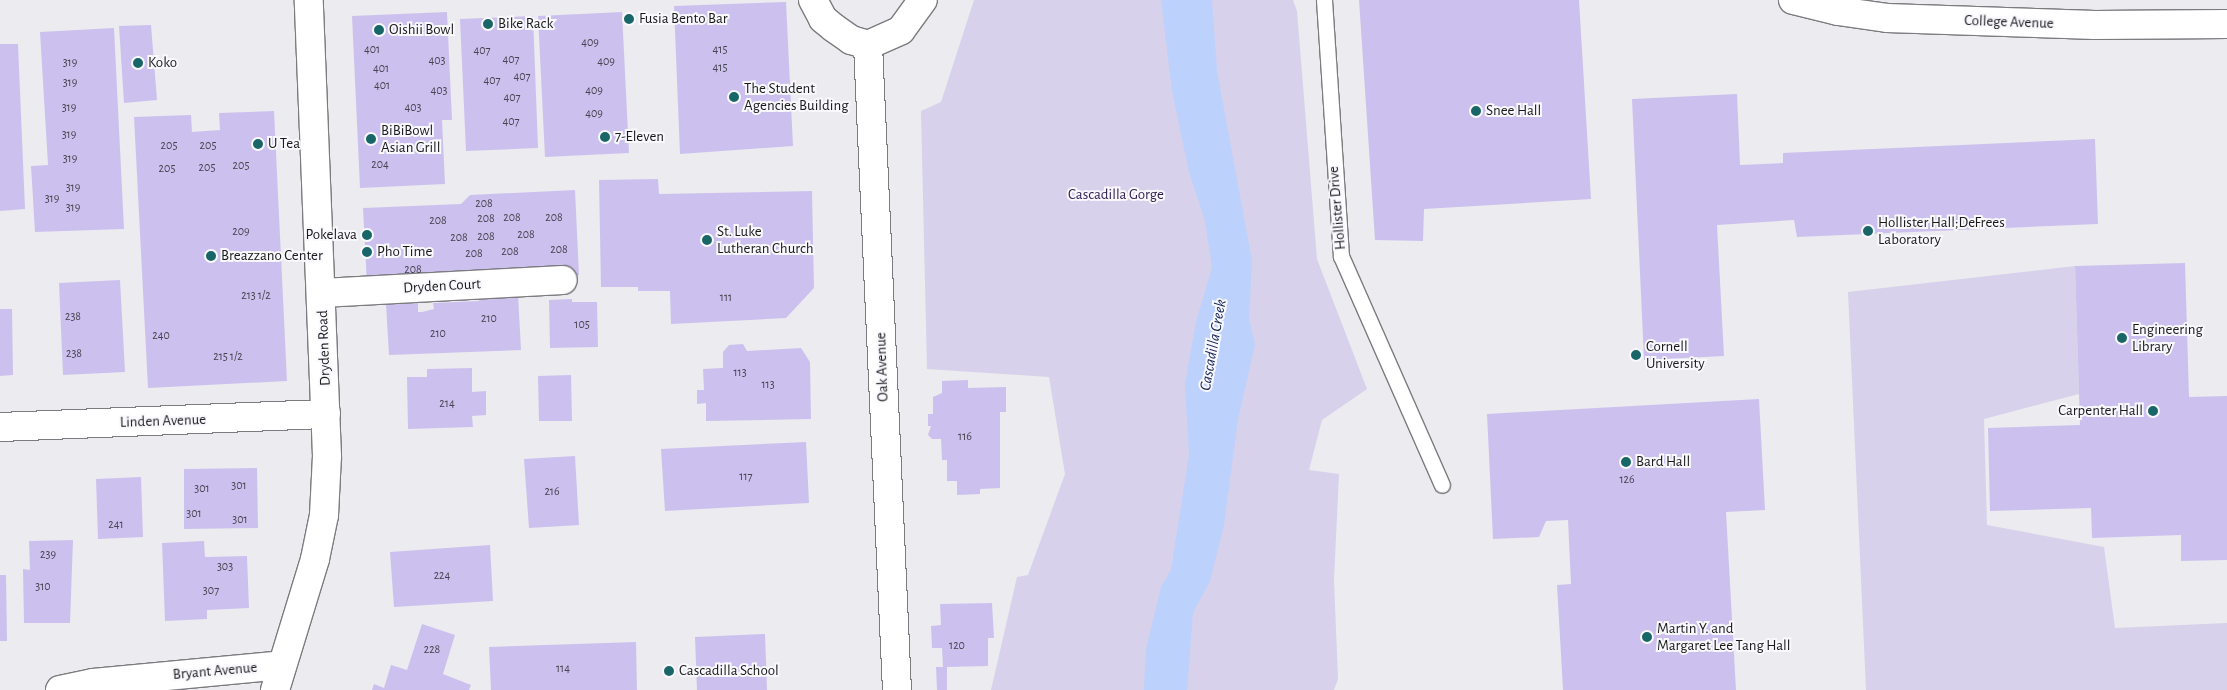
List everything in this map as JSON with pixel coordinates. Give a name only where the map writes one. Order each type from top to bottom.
[{"type":"street","name":"Dryden Road","points":[[278,678],[315,559],[324,515],[326,414],[309,0]]},
{"type":"street","points":[[813,0],[824,19],[834,28],[851,40],[868,45],[901,30],[923,0]]},
{"type":"street","name":"College Avenue","points":[[1793,0],[1838,11],[1887,18],[2095,25],[2227,24]]},
{"type":"street","name":"Oak Avenue","points":[[868,45],[897,690]]},
{"type":"street","name":"Dryden Court","points":[[322,293],[563,280]]},
{"type":"street","name":"Linden Avenue","points":[[0,427],[326,414]]},
{"type":"street","name":"Bryant Avenue","points":[[60,690],[93,683],[278,678]]},
{"type":"lane","name":"Hollister Drive","points":[[1324,0],[1341,256],[1442,485]]},
{"type":"green space","name":"Cascadilla Gorge","points":[[974,0],[1293,0],[1297,11],[1317,259],[1367,389],[1322,420],[1309,470],[1339,474],[1334,580],[1338,679],[1334,690],[991,690],[1017,577],[1028,575],[1065,474],[1049,377],[927,369],[921,111],[941,102]]},
{"type":"green space","points":[[2075,266],[2079,394],[1984,419],[1987,525],[2104,547],[2115,628],[2227,623],[2227,690],[1866,690],[1848,292]]},
{"type":"water","name":"Cascadilla Creek","points":[[1161,0],[1212,0],[1217,71],[1252,261],[1249,318],[1255,345],[1238,419],[1224,525],[1210,581],[1193,613],[1187,690],[1144,690],[1146,649],[1161,587],[1171,570],[1189,455],[1185,384],[1196,322],[1212,267],[1205,221],[1189,172],[1172,91]]},
{"type":"building","name":"Snee Hall","points":[[1359,0],[1579,0],[1591,199],[1424,209],[1423,241],[1375,240]]},
{"type":"building","name":"The Student Agencies Building","points":[[786,2],[793,146],[680,154],[674,6]]},
{"type":"building","points":[[447,12],[452,120],[442,120],[445,184],[360,188],[352,16]]},
{"type":"building","points":[[622,12],[629,153],[545,157],[538,16]]},
{"type":"building","points":[[533,16],[538,148],[466,151],[460,19]]},
{"type":"building","name":"Koko","points":[[151,25],[157,100],[124,103],[119,26]]},
{"type":"building","points":[[114,28],[124,229],[35,232],[31,166],[48,165],[40,32]]},
{"type":"building","points":[[0,44],[18,44],[25,209],[0,211]]},
{"type":"building","name":"Hollister Hall;DeFrees Laboratory","points":[[1737,94],[1740,165],[1783,163],[1783,153],[2095,139],[2098,224],[1797,237],[1794,220],[1717,225],[1724,356],[1644,360],[1632,99]]},
{"type":"building","name":"Breazzano Center","points":[[274,111],[287,381],[148,388],[134,117],[191,115],[192,132],[220,130],[219,113]]},
{"type":"building","name":"St. Luke Lutheran Church","points":[[658,179],[659,194],[812,191],[814,288],[786,318],[671,324],[670,291],[638,291],[638,287],[601,287],[599,180]]},
{"type":"building","points":[[575,190],[579,275],[367,285],[363,208],[461,204],[470,195]]},
{"type":"building","name":"Carpenter Hall","points":[[2185,263],[2189,397],[2227,396],[2227,560],[2181,561],[2181,535],[2092,538],[2091,508],[1990,511],[1988,428],[2080,425],[2075,266]]},
{"type":"building","points":[[120,280],[125,372],[63,375],[59,283]]},
{"type":"building","points":[[518,294],[521,350],[389,355],[386,304],[418,303],[418,312],[422,312],[434,309],[433,303],[479,301],[479,296]]},
{"type":"building","points":[[572,299],[572,302],[597,302],[598,347],[550,348],[549,300]]},
{"type":"building","points":[[0,309],[12,309],[13,375],[0,376]]},
{"type":"building","points":[[743,344],[747,351],[801,348],[810,362],[811,419],[706,421],[706,403],[697,404],[697,390],[704,390],[703,369],[723,368],[723,352],[729,345]]},
{"type":"building","points":[[472,368],[472,392],[486,391],[486,415],[472,416],[473,427],[408,429],[407,377],[427,377],[427,369]]},
{"type":"building","points":[[571,375],[572,421],[539,421],[538,376]]},
{"type":"building","points":[[968,380],[968,388],[1006,387],[1006,412],[1000,412],[1000,488],[980,489],[980,494],[957,495],[957,481],[947,481],[947,460],[942,460],[941,439],[932,439],[928,435],[931,426],[928,426],[928,414],[933,414],[933,397],[942,393],[942,381]]},
{"type":"building","points":[[1759,399],[1765,510],[1726,512],[1736,690],[1563,690],[1557,585],[1571,584],[1568,520],[1546,521],[1539,537],[1493,539],[1487,414]]},
{"type":"building","points":[[806,442],[809,503],[665,511],[661,449]]},
{"type":"building","points":[[575,456],[579,525],[529,528],[524,459]]},
{"type":"building","points":[[257,468],[258,528],[184,529],[184,469]]},
{"type":"building","points":[[141,477],[143,537],[98,539],[96,479]]},
{"type":"building","points":[[73,540],[70,623],[24,623],[23,569],[30,570],[29,541]]},
{"type":"building","points":[[204,541],[205,557],[247,556],[249,608],[207,610],[207,619],[165,621],[162,543]]},
{"type":"building","points":[[490,545],[493,601],[394,607],[390,552]]},
{"type":"building","points":[[0,575],[6,575],[7,641],[0,641]]},
{"type":"building","points":[[992,603],[994,638],[988,638],[988,666],[947,667],[947,690],[937,690],[936,667],[943,667],[942,648],[932,648],[931,626],[941,625],[940,604]]},
{"type":"building","points":[[422,624],[455,635],[443,674],[471,685],[469,690],[372,690],[374,684],[384,688],[391,665],[407,670]]},
{"type":"building","points":[[765,634],[767,690],[697,690],[695,637]]},
{"type":"building","points":[[636,642],[637,690],[491,690],[489,647]]},
{"type":"place","name":"Fusia Bento Bar","points":[[629,19]]},
{"type":"place","name":"Bike Rack","points":[[488,24]]},
{"type":"place","name":"Oishii Bowl","points":[[379,30]]},
{"type":"place","name":"Koko","points":[[138,63]]},
{"type":"place","name":"The Student Agencies Building","points":[[734,97]]},
{"type":"place","name":"Snee Hall","points":[[1476,111]]},
{"type":"place","name":"7-Eleven","points":[[605,137]]},
{"type":"place","name":"BiBiBowl Asian Grill","points":[[371,139]]},
{"type":"place","name":"U Tea","points":[[258,144]]},
{"type":"place","name":"Hollister Hall;DeFrees Laboratory","points":[[1868,231]]},
{"type":"place","name":"Pokelava","points":[[367,235]]},
{"type":"place","name":"St. Luke Lutheran Church","points":[[707,240]]},
{"type":"place","name":"Pho Time","points":[[367,252]]},
{"type":"place","name":"Breazzano Center","points":[[211,256]]},
{"type":"place","name":"Engineering Library","points":[[2122,338]]},
{"type":"place","name":"Cornell University","points":[[1636,355]]},
{"type":"place","name":"Carpenter Hall","points":[[2153,411]]},
{"type":"place","name":"Bard Hall","points":[[1626,462]]},
{"type":"place","name":"Martin Y. and Margaret Lee Tang Hall","points":[[1647,637]]},
{"type":"place","name":"Cascadilla School","points":[[669,671]]}]
